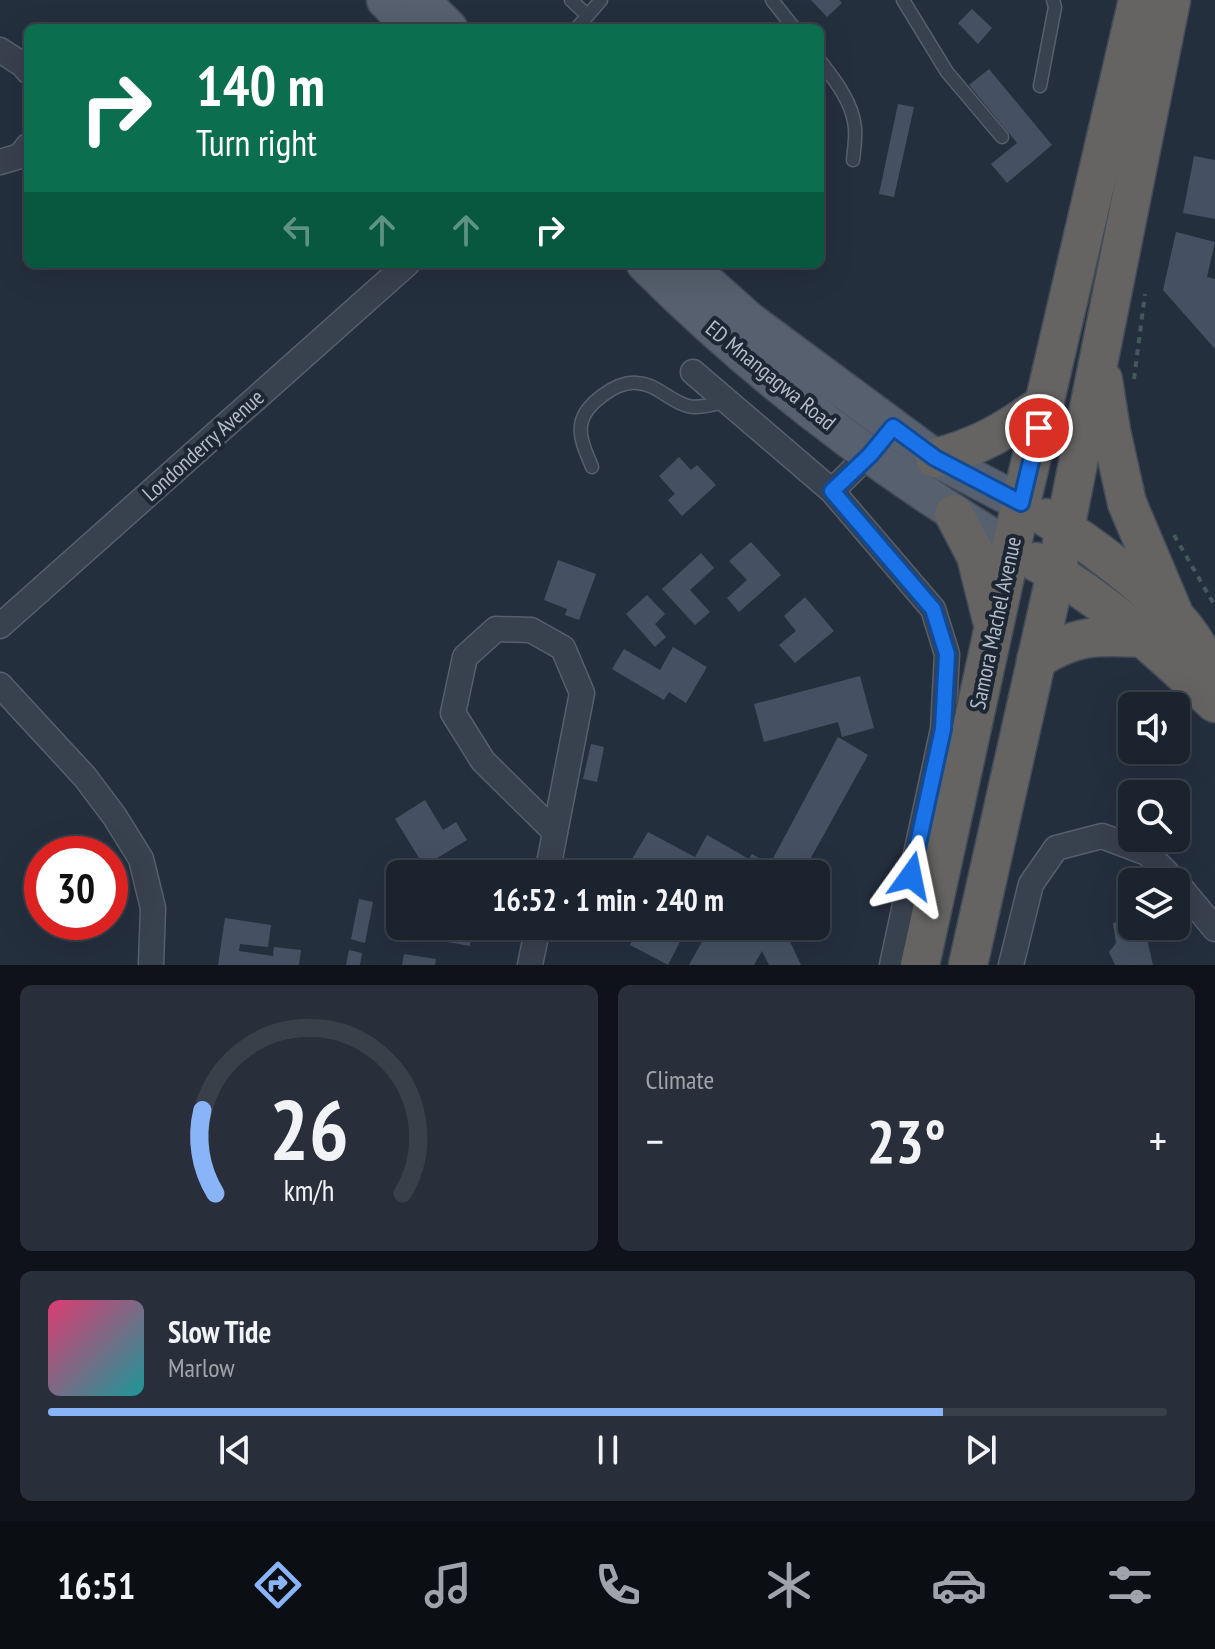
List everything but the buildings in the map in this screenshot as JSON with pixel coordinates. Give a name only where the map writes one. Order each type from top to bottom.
[{"type":"highway","name":"Samora Machel Avenue","points":[[920,965],[1021,503],[1138,0]]},
{"type":"highway","points":[[968,965],[1056,573],[1171,0]]},
{"type":"highway","points":[[1036,660],[1072,640],[1161,628],[1127,503],[1111,431],[1099,354]]},
{"type":"highway","points":[[935,458],[966,451],[1045,403]]},
{"type":"highway","name":"ED Mnangagwa Road","points":[[1021,503],[1065,528],[1161,628],[1215,703]]},
{"type":"highway","points":[[954,514],[976,556],[995,630]]},
{"type":"highway","name":"ED Mnangagwa Road","points":[[1012,549],[1161,628],[1194,642],[1215,680]]},
{"type":"main road","points":[[385,0],[408,24]]},
{"type":"main road","points":[[421,0],[445,24]]},
{"type":"main road","name":"ED Mnangagwa Road","points":[[649,268],[735,348],[870,455],[954,514],[1012,549]]},
{"type":"main road","name":"ED Mnangagwa Road","points":[[690,268],[750,321],[935,458],[1021,503]]},
{"type":"street","points":[[0,50],[24,68]]},
{"type":"street","points":[[0,162],[20,156],[24,151]]},
{"type":"street","name":"Londonderry Avenue","points":[[0,626],[403,268]]},
{"type":"street","points":[[693,372],[832,491],[933,609],[947,654],[943,729],[892,965]]},
{"type":"street","points":[[832,491],[870,455],[893,427]]},
{"type":"street","points":[[550,860],[582,693],[563,648],[531,630],[496,629],[465,657],[453,713],[483,761],[555,832]]},
{"type":"street","points":[[0,685],[85,777],[141,859],[153,908],[151,965]]},
{"type":"street","points":[[1011,965],[1031,884],[1056,848],[1102,836],[1147,853],[1162,868]]},
{"type":"street","points":[[1190,899],[1215,929]]},
{"type":"street","points":[[530,965],[535,940]]},
{"type":"lane","points":[[571,0],[587,15]]},
{"type":"lane","points":[[580,24],[601,0]]},
{"type":"lane","points":[[772,0],[791,24]]},
{"type":"lane","points":[[903,0],[947,72],[1002,137]]},
{"type":"lane","points":[[1040,86],[1055,7],[1053,0]]},
{"type":"lane","points":[[824,66],[848,103],[855,128],[853,160]]},
{"type":"lane","points":[[592,467],[581,437],[581,423],[595,404],[617,387],[632,382],[644,384],[687,406],[728,402]]},
{"type":"path","points":[[1133,392],[1145,294]]},
{"type":"path","points":[[1169,526],[1215,606]]},
{"type":"route","points":[[911,876],[943,729],[947,654],[933,609],[832,491],[870,455],[893,427],[935,458],[1021,503],[1039,428]]}]
